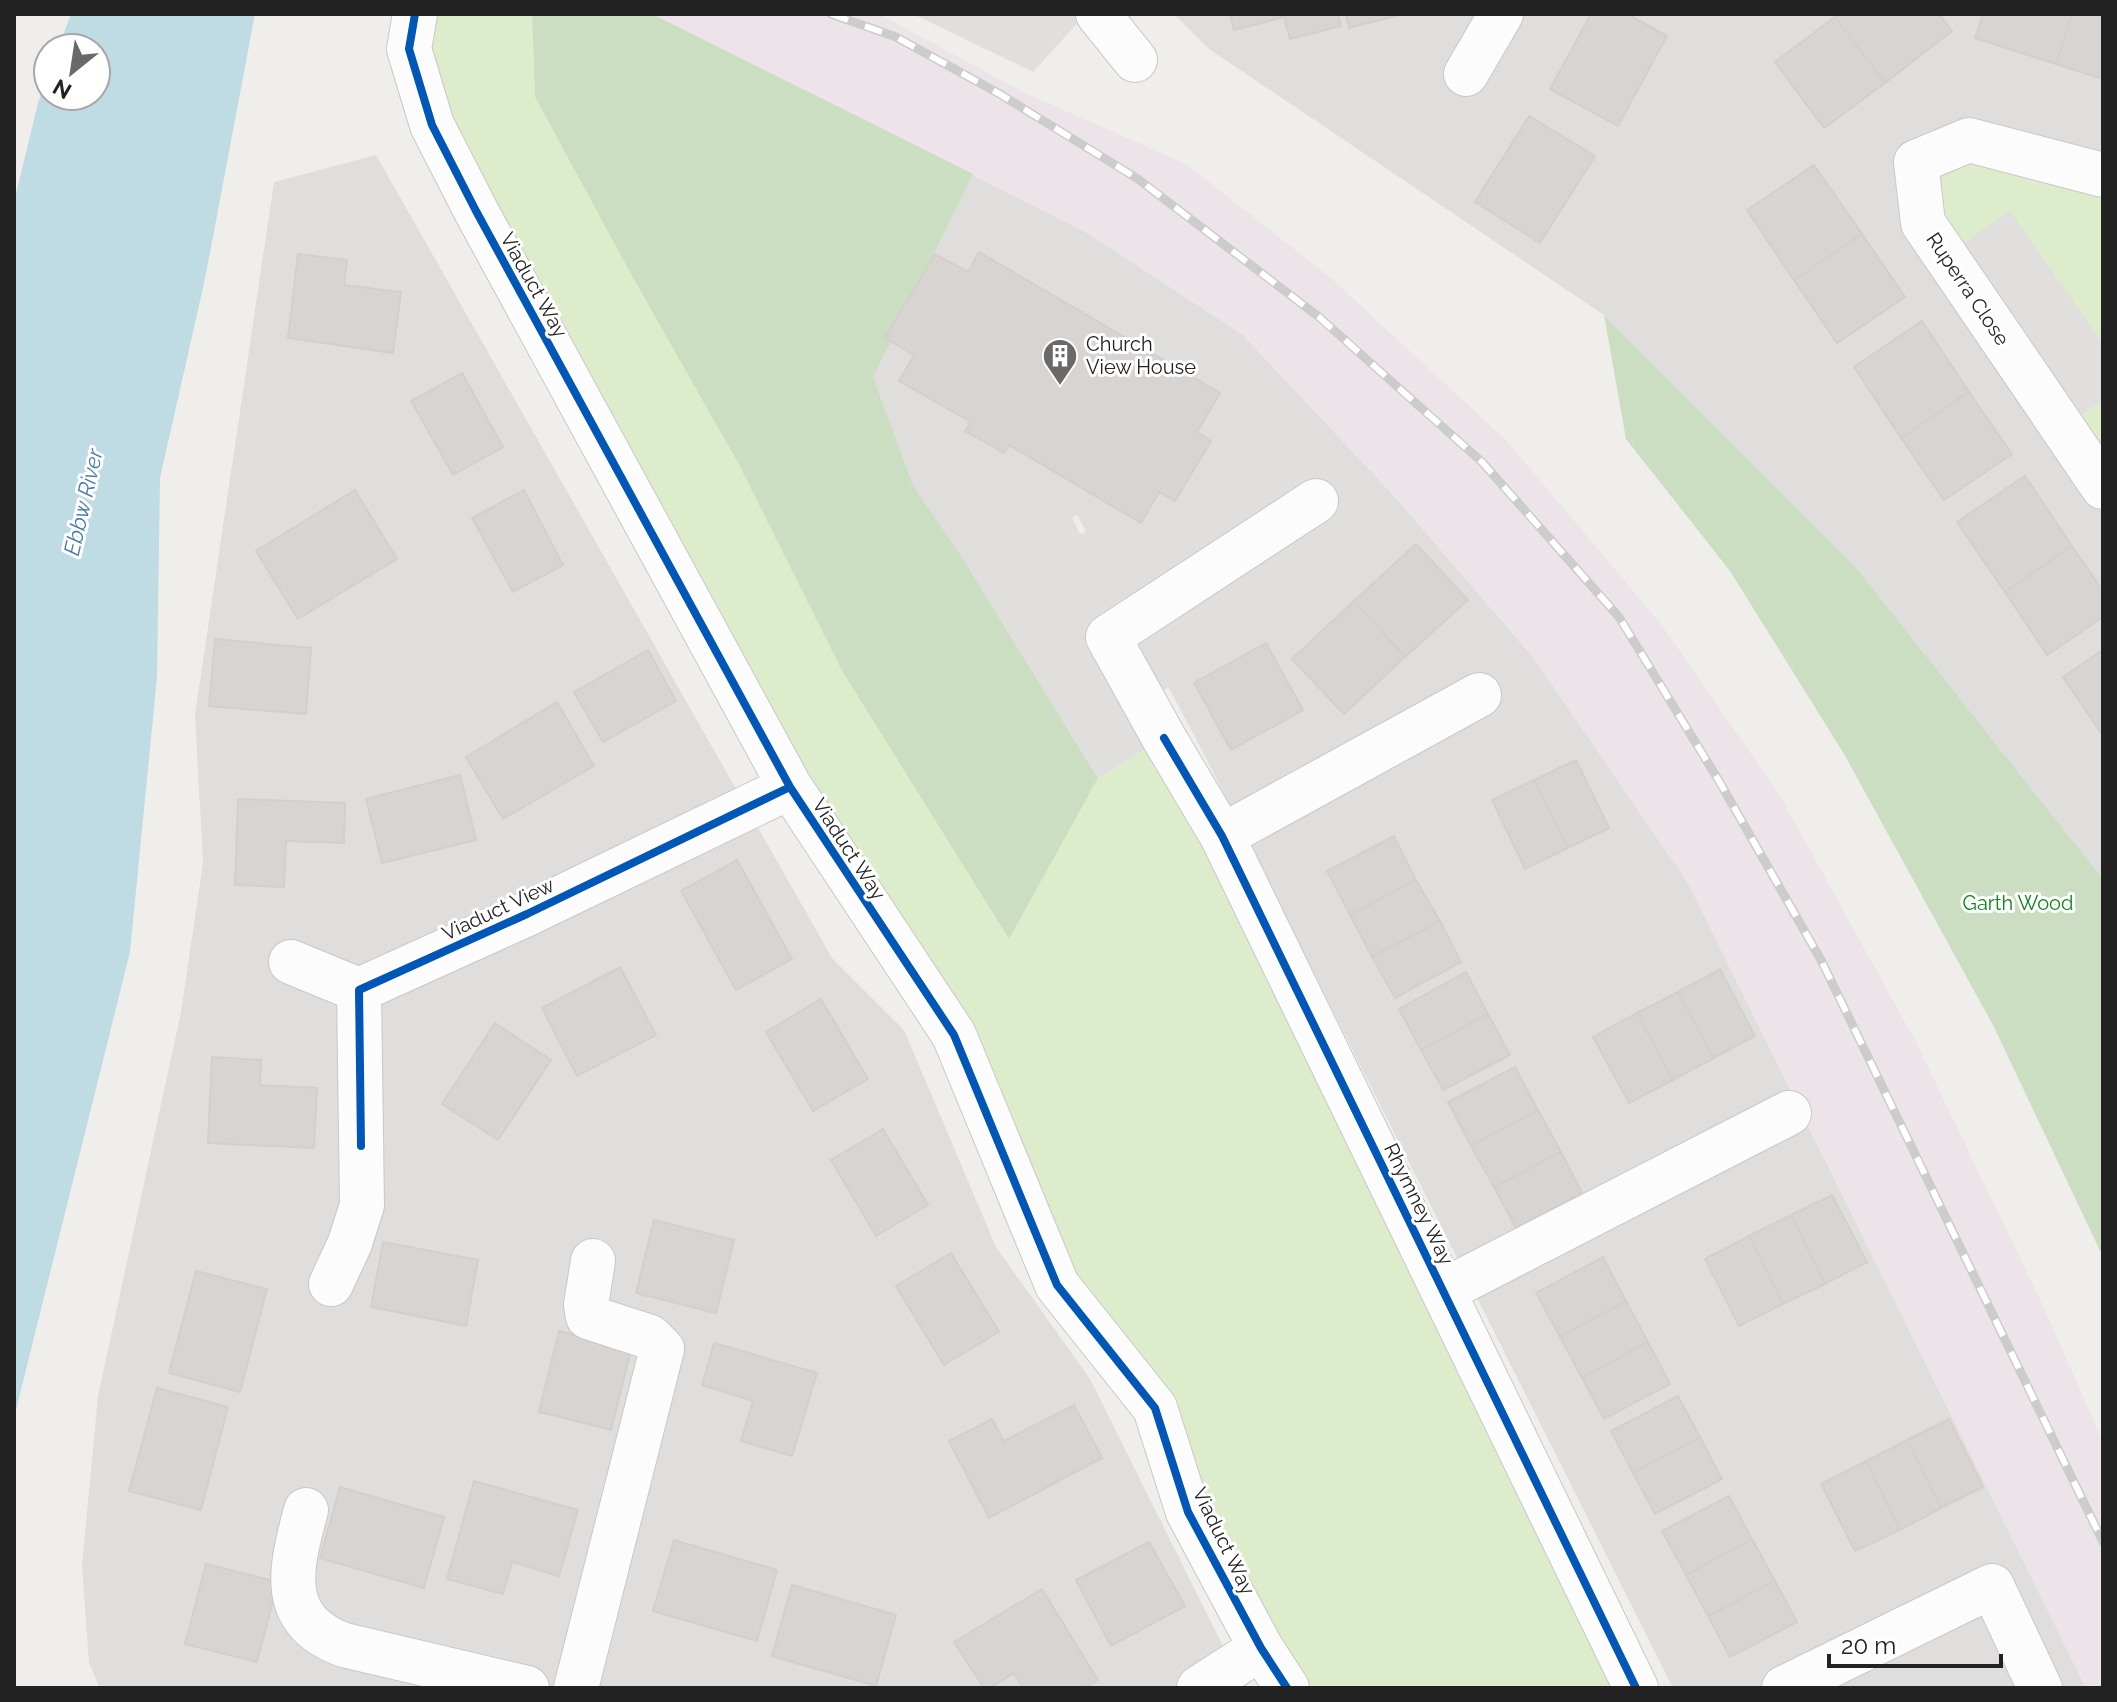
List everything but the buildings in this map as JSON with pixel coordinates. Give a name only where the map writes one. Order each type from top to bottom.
[{"type":"street","name":"Viaduct Way","points":[[415,14],[409,49],[432,125],[476,211],[790,787],[954,1035],[1057,1285],[1155,1408],[1188,1512],[1261,1648],[1287,1688]]},
{"type":"street","points":[[1098,14],[1135,60]]},
{"type":"street","points":[[1466,74],[1501,14]]},
{"type":"street","name":"Ruperra Close","points":[[2103,175],[1969,140],[1916,162],[1923,223],[2103,487]]},
{"type":"street","name":"Rhymney Way","points":[[1316,501],[1108,637],[1222,836],[1636,1688]]},
{"type":"street","points":[[1222,836],[1479,695]]},
{"type":"street","name":"Viaduct View","points":[[359,990],[527,914],[790,787]]},
{"type":"street","points":[[291,962],[359,990],[362,1205],[350,1243],[331,1284]]},
{"type":"street","points":[[1443,1291],[1789,1113]]},
{"type":"street","points":[[576,1688],[662,1349],[650,1337],[588,1317],[586,1305],[593,1261]]},
{"type":"street","points":[[306,1510],[294,1555],[291,1581],[295,1602],[308,1623],[324,1638],[521,1687]]},
{"type":"street","points":[[1784,1688],[1992,1586],[2040,1688]]},
{"type":"street","points":[[1199,1688],[1261,1648]]},
{"type":"shaded area","points":[[652,14],[879,14],[1023,92],[1186,164],[1331,278],[1506,440],[1661,624],[1779,794],[1916,1042],[2044,1308],[2103,1442],[2103,1688],[2086,1688],[1688,883],[1533,657],[1396,498],[1243,335],[1089,234]]},
{"type":"shaded area","points":[[913,14],[1086,14],[1033,72]]},
{"type":"shaded area","points":[[1174,14],[2103,14],[2103,879],[1854,565],[1604,315],[1209,49]]},
{"type":"shaded area","points":[[376,155],[832,958],[904,1030],[996,1247],[1090,1379],[1244,1688],[100,1688],[89,1663],[82,1565],[98,1396],[181,1012],[203,863],[195,715],[274,182]]},
{"type":"shaded area","points":[[920,166],[973,174],[1089,234],[1243,335],[1396,498],[1533,657],[1688,883],[2086,1688],[1673,1688],[1204,754],[1077,515],[964,579],[880,469],[863,267]]},
{"type":"shaded area","points":[[2010,211],[2103,344],[2103,400],[2063,427],[1944,257]]},
{"type":"shaded area","points":[[1247,428],[1358,490],[1281,619],[1145,701],[1164,738],[1098,778],[967,565],[1068,509],[1080,534],[1119,522],[1146,566],[1184,536]]},
{"type":"green space","points":[[415,14],[532,14],[535,97],[738,463],[841,669],[1009,939],[1098,778],[1164,738],[1636,1688],[1287,1688],[1155,1408],[1057,1285],[954,1035],[476,211]]},
{"type":"green space","points":[[532,14],[652,14],[973,174],[873,377],[913,486],[967,565],[1098,778],[1009,939],[841,669],[738,463],[535,97]]},
{"type":"green space","points":[[1969,140],[2103,175],[2103,344],[2010,212],[1944,257],[1916,162]]},
{"type":"green space","name":"Garth Wood","points":[[1604,315],[1854,565],[2103,879],[2103,1257],[1994,1027],[1844,754],[1730,571],[1626,439]]},
{"type":"green space","points":[[2103,400],[2103,487],[2063,427]]},
{"type":"water","name":"Ebbw River","points":[[71,14],[255,14],[205,279],[160,478],[157,677],[130,952],[14,1418],[14,202],[36,112],[112,112],[112,32],[64,32]]},
{"type":"railway","points":[[831,14],[896,37],[998,93],[1138,179],[1319,317],[1482,462],[1619,617],[1719,781],[1821,960],[2103,1542]]},
{"type":"cycle path","points":[[415,14],[409,49],[432,125],[476,211],[790,787],[954,1035],[1057,1285],[1155,1408],[1188,1512],[1261,1648],[1287,1688]]},
{"type":"cycle path","points":[[1164,738],[1222,836],[1636,1688]]},
{"type":"cycle path","points":[[361,1146],[359,990],[527,914],[790,787]]},
{"type":"place","name":"Church View House","points":[[1060,387]]}]
